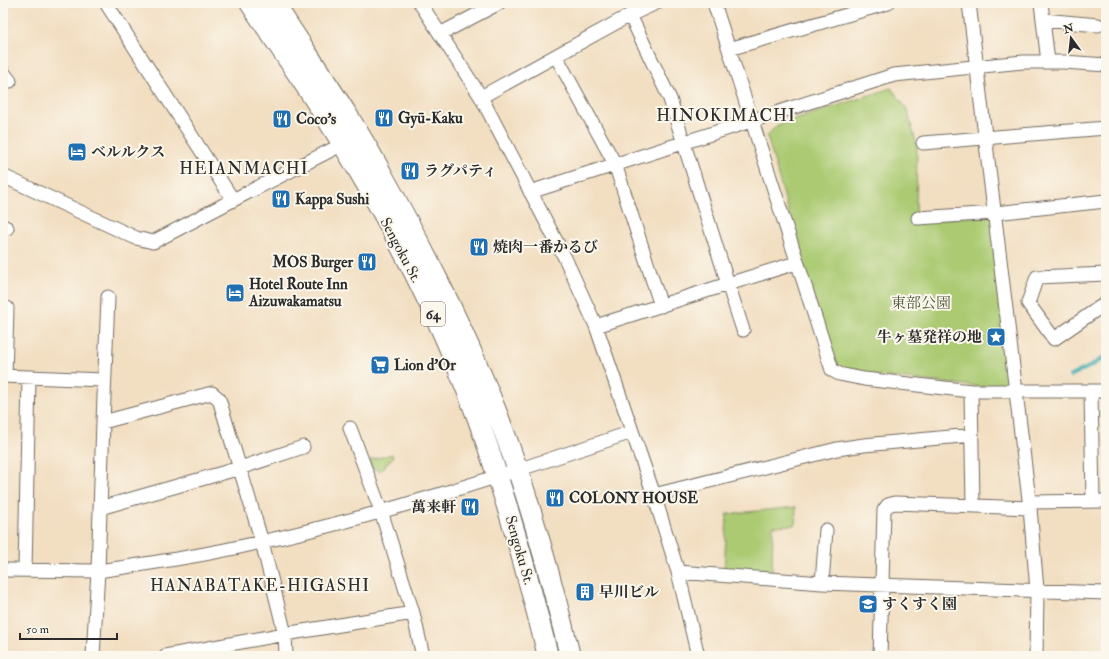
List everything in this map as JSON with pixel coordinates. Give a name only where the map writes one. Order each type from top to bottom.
[{"type":"main road","name":"Sengoku St.","points":[[250,3],[343,144],[387,222],[423,291],[455,364],[498,476],[525,564],[548,656]]},
{"type":"main road","name":"Sengoku St.","points":[[274,3],[360,136],[388,184],[463,334],[487,390],[518,470],[570,656]]},
{"type":"street","points":[[106,3],[233,200]]},
{"type":"street","points":[[420,3],[481,97],[565,258],[596,326],[654,494],[678,572],[698,656]]},
{"type":"street","points":[[440,34],[499,3]]},
{"type":"street","points":[[481,97],[630,15],[656,3]]},
{"type":"street","points":[[714,3],[796,263],[832,370],[839,374],[864,379],[970,391],[1106,391]]},
{"type":"street","points":[[729,49],[888,3]]},
{"type":"street","points":[[969,3],[978,67],[1030,505],[1037,590],[1036,656]]},
{"type":"street","points":[[1041,3],[1048,62]]},
{"type":"street","points":[[630,15],[670,99],[743,330]]},
{"type":"street","points":[[1044,20],[1098,25]]},
{"type":"street","points":[[556,56],[615,164],[661,306]]},
{"type":"street","points":[[530,192],[894,74],[1023,62],[1106,65]]},
{"type":"street","points":[[923,143],[1106,128]]},
{"type":"street","points":[[3,176],[136,238],[153,242],[343,144]]},
{"type":"street","points":[[918,218],[995,213],[1106,201]]},
{"type":"street","points":[[596,326],[796,263]]},
{"type":"street","points":[[1028,303],[1037,277],[1106,274]]},
{"type":"street","points":[[93,656],[98,571],[103,380],[108,297]]},
{"type":"street","points":[[1006,305],[1028,303]]},
{"type":"street","points":[[1028,303],[1054,339],[1106,303]]},
{"type":"street","points":[[7,308],[4,376],[103,380]]},
{"type":"street","points":[[25,570],[29,377]]},
{"type":"street","points":[[970,391],[973,506]]},
{"type":"street","points":[[880,656],[884,510],[888,505],[895,503],[973,506],[1030,505],[1100,501],[1091,392]]},
{"type":"street","points":[[103,422],[212,393],[219,399],[262,542],[285,634],[286,656]]},
{"type":"street","points":[[350,428],[381,511],[413,613],[423,656]]},
{"type":"street","points":[[3,570],[98,571],[191,557],[262,542],[381,511],[518,470],[632,432]]},
{"type":"street","points":[[654,494],[837,449],[972,435]]},
{"type":"street","points":[[100,508],[240,468],[303,448]]},
{"type":"street","points":[[822,583],[826,530]]},
{"type":"street","points":[[678,572],[822,583],[1106,593]]},
{"type":"street","points":[[165,656],[413,613]]},
{"type":"green space","name":"東部公園","points":[[891,88],[907,109],[917,146],[916,221],[993,215],[1014,390],[838,372],[816,309],[767,136],[776,126]]},
{"type":"green space","points":[[392,454],[393,457],[380,471],[371,467],[370,460]]},
{"type":"green space","points":[[514,489],[534,556],[532,556],[512,490]]},
{"type":"green space","points":[[796,507],[795,525],[773,526],[772,575],[724,572],[727,514]]},
{"type":"green space","points":[[539,574],[560,653],[556,652],[537,575]]},
{"type":"waterway","points":[[1070,376],[1091,366],[1106,356]]},
{"type":"place","name":"Gyū-Kaku","points":[[384,118]]},
{"type":"place","name":"Coco's","points":[[282,119]]},
{"type":"place","name":"ベルルクス","points":[[77,152]]},
{"type":"place","name":"ラグパティ","points":[[410,171]]},
{"type":"place","name":"Kappa Sushi","points":[[281,199]]},
{"type":"place","name":"焼肉一番かるび","points":[[479,247]]},
{"type":"place","name":"MOS Burger","points":[[367,262]]},
{"type":"place","name":"Hotel Route Inn Aizuwakamatsu","points":[[235,293]]},
{"type":"place","name":"牛ヶ墓発祥の地","points":[[996,337]]},
{"type":"place","name":"Lion d'Or","points":[[380,365]]},
{"type":"place","name":"COLONY HOUSE","points":[[555,498]]},
{"type":"place","name":"萬来軒","points":[[470,507]]},
{"type":"place","name":"早川ビル","points":[[585,592]]},
{"type":"place","name":"すくすく園","points":[[868,604]]},
{"type":"district","name":"HINOKIMACHI","points":[[726,115]]},
{"type":"district","name":"HEIANMACHI","points":[[244,168]]},
{"type":"district","name":"HANABATAKE-HIGASHI","points":[[260,585]]}]
